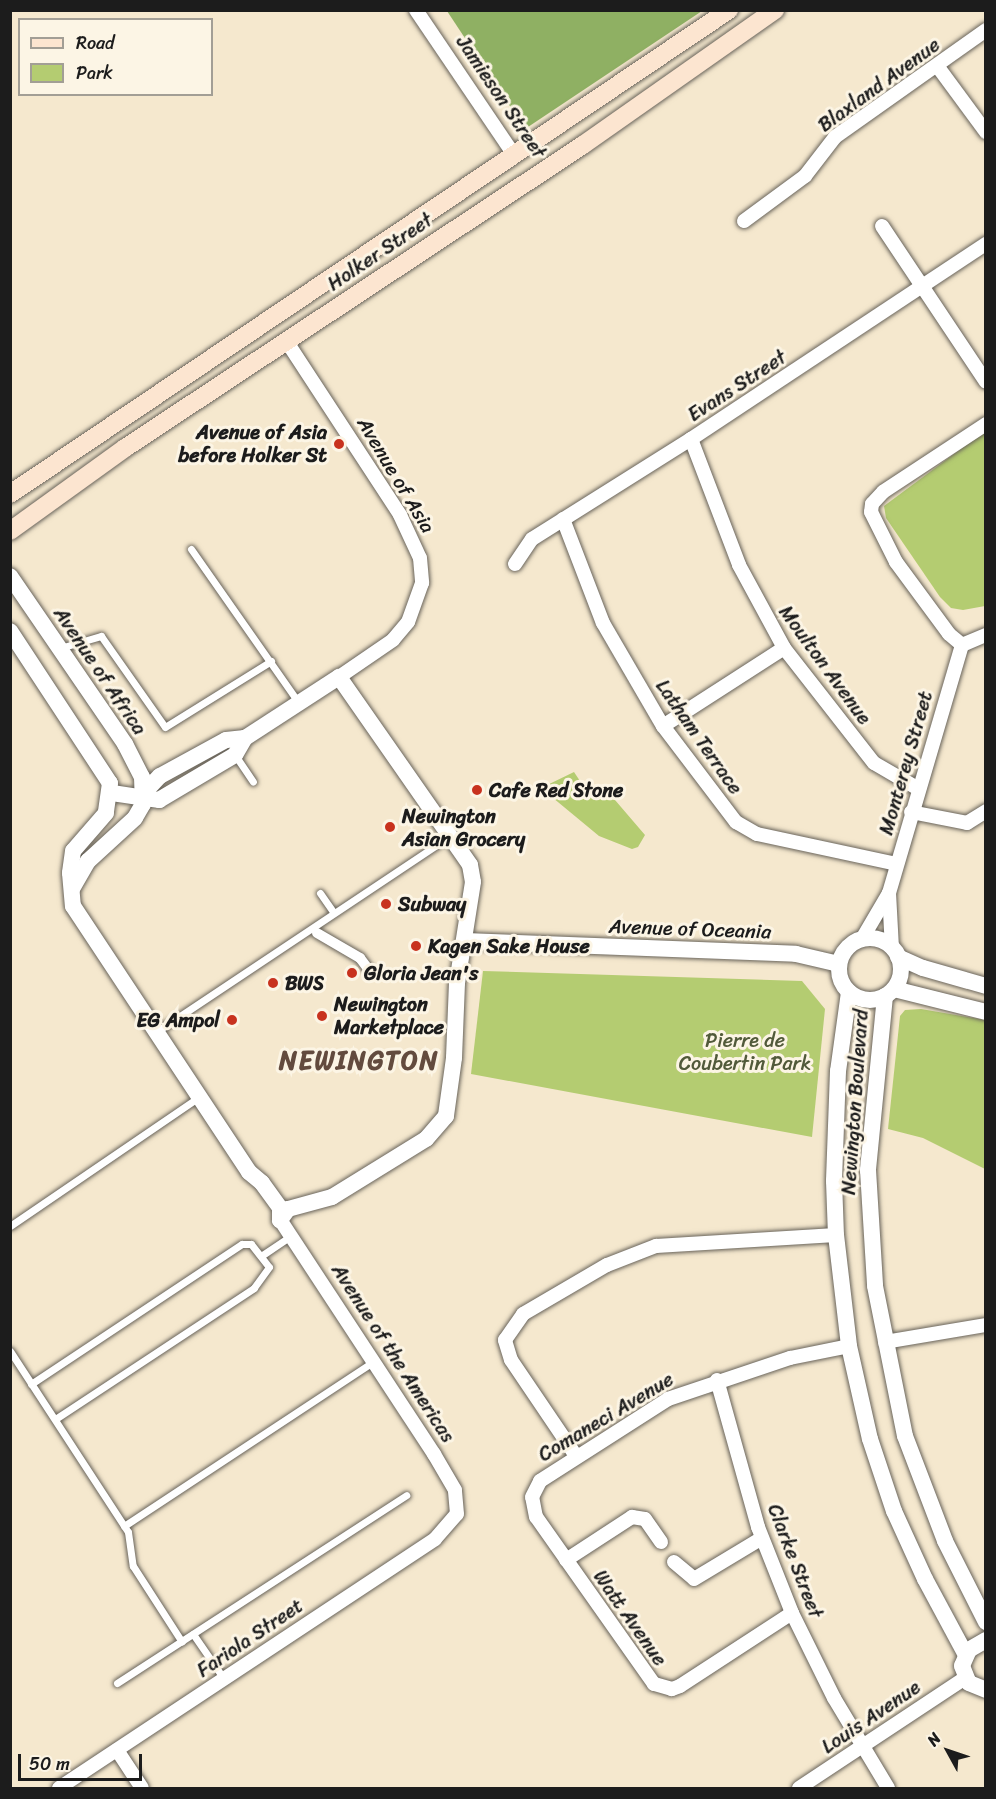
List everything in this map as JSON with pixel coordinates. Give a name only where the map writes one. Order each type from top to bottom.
[{"type":"main road","name":"Holker Street","points":[[10,494],[513,153],[729,10]]},
{"type":"main road","name":"Holker Street","points":[[10,531],[125,448],[529,179],[775,10]]},
{"type":"main road","name":"Jamieson Street","points":[[513,153],[529,179]]},
{"type":"street","name":"Jamieson Street","points":[[416,10],[513,153]]},
{"type":"street","name":"Blaxland Avenue","points":[[744,221],[800,181],[835,136],[938,67],[986,30]]},
{"type":"street","points":[[938,67],[986,132]]},
{"type":"street","points":[[882,226],[986,382]]},
{"type":"street","name":"Evans Street","points":[[515,564],[532,539],[691,439],[986,243]]},
{"type":"street","name":"Avenue of Asia","points":[[112,793],[142,795],[159,800],[235,755],[245,738],[393,640],[408,622],[422,583],[420,558],[400,515],[287,342]]},
{"type":"street","points":[[986,424],[883,492],[872,504],[871,512],[896,562],[949,634],[962,645],[986,635]]},
{"type":"street","name":"Moulton Avenue","points":[[691,439],[739,565],[784,648],[874,763],[917,788]]},
{"type":"street","name":"Latham Terrace","points":[[563,519],[603,623],[663,726],[702,781],[746,829],[897,864]]},
{"type":"street","name":"Avenue of Africa","points":[[10,576],[135,760],[142,777],[142,795]]},
{"type":"street","points":[[10,631],[105,772],[112,793]]},
{"type":"street","name":"Monterey Street","points":[[862,939],[889,893],[917,788],[962,645]]},
{"type":"street","points":[[663,726],[784,648]]},
{"type":"street","points":[[280,1220],[297,1205],[332,1197],[426,1139],[446,1116],[454,1058],[457,983],[473,882],[470,865],[447,838],[437,816],[339,677]]},
{"type":"street","name":"Avenue of Asia","points":[[142,795],[160,776],[226,740],[245,738]]},
{"type":"street","name":"Avenue of the Americas","points":[[112,793],[106,813],[73,851],[71,892],[79,918],[249,1172],[262,1200],[280,1220],[374,1361],[455,1490],[457,1514]]},
{"type":"street","points":[[71,892],[88,861],[135,818],[143,804],[142,795]]},
{"type":"street","points":[[910,812],[968,823],[985,812]]},
{"type":"street","name":"Monterey Street","points":[[889,893],[895,952]]},
{"type":"street","points":[[317,933],[360,958],[369,970]]},
{"type":"street","points":[[986,986],[922,968],[878,939],[862,939],[849,946],[839,964],[840,979],[849,992],[866,1000],[889,992],[986,1012]]},
{"type":"street","name":"Avenue of Oceania","points":[[465,940],[796,954],[839,964]]},
{"type":"street","points":[[889,992],[900,973],[895,952]]},
{"type":"street","name":"Newington Boulevard","points":[[849,992],[837,1071],[836,1235],[849,1346],[870,1439],[894,1511],[925,1579],[966,1655]]},
{"type":"street","name":"Newington Boulevard","points":[[889,992],[868,1170],[874,1286],[909,1448],[945,1541],[986,1622]]},
{"type":"street","name":"Avenue of the Americas","points":[[249,1172],[280,1208],[280,1220]]},
{"type":"street","points":[[271,1195],[297,1205]]},
{"type":"street","points":[[576,1456],[511,1360],[505,1340],[523,1314],[607,1265],[656,1246],[836,1235]]},
{"type":"street","points":[[885,1342],[986,1325]]},
{"type":"street","name":"Comaneci Avenue","points":[[532,1497],[540,1481],[668,1399],[717,1380],[818,1350],[849,1346]]},
{"type":"street","name":"Clarke Street","points":[[717,1380],[762,1538],[792,1613],[862,1746],[888,1788]]},
{"type":"street","name":"Watt Avenue","points":[[532,1497],[536,1517],[647,1678],[662,1687],[680,1686],[792,1613]]},
{"type":"street","name":"Fariola Street","points":[[59,1788],[435,1539],[457,1514]]},
{"type":"street","points":[[566,1560],[632,1517],[645,1519],[661,1542]]},
{"type":"street","points":[[674,1562],[684,1575],[694,1579],[762,1538]]},
{"type":"street","points":[[986,1640],[966,1655],[962,1666],[965,1678],[986,1690]]},
{"type":"street","name":"Louis Avenue","points":[[799,1788],[965,1678]]},
{"type":"street","points":[[117,1750],[142,1788]]},
{"type":"lane","points":[[190,549],[299,703]]},
{"type":"lane","points":[[59,648],[101,636],[165,727],[271,662]]},
{"type":"lane","points":[[235,755],[253,782]]},
{"type":"lane","points":[[156,1032],[447,838]]},
{"type":"lane","points":[[320,893],[334,913]]},
{"type":"lane","points":[[10,1226],[199,1097]]},
{"type":"lane","points":[[261,1256],[291,1236]]},
{"type":"lane","points":[[32,1384],[242,1244],[251,1244],[261,1256],[268,1267],[254,1288],[55,1419]]},
{"type":"lane","points":[[10,1351],[124,1526],[133,1566],[182,1642]]},
{"type":"lane","points":[[124,1526],[374,1361]]},
{"type":"lane","points":[[117,1683],[406,1495]]},
{"type":"lane","points":[[193,1634],[224,1678]]},
{"type":"green space","points":[[447,11],[702,11],[525,129]]},
{"type":"green space","points":[[985,431],[985,606],[963,610],[951,608],[940,597],[886,518],[884,506]]},
{"type":"green space","points":[[574,772],[586,790],[615,800],[645,835],[638,847],[632,849],[599,836],[541,788]]},
{"type":"green space","name":"Pierre de Coubertin Park","points":[[483,971],[802,981],[825,1009],[812,1137],[471,1074]]},
{"type":"green space","points":[[921,1009],[985,1020],[985,1169],[923,1138],[888,1129],[900,1016],[905,1010]]},
{"type":"place","name":"Avenue of Asia before Holker St","points":[[339,444]]},
{"type":"place","name":"Cafe Red Stone","points":[[477,790]]},
{"type":"place","name":"Newington Asian Grocery","points":[[390,827]]},
{"type":"place","name":"Subway","points":[[386,904]]},
{"type":"place","name":"Kagen Sake House","points":[[416,946]]},
{"type":"place","name":"Gloria Jean's","points":[[352,973]]},
{"type":"place","name":"BWS","points":[[273,983]]},
{"type":"place","name":"Newington Marketplace","points":[[322,1016]]},
{"type":"place","name":"EG Ampol","points":[[232,1020]]},
{"type":"district","name":"NEWINGTON","points":[[359,1061]]}]
